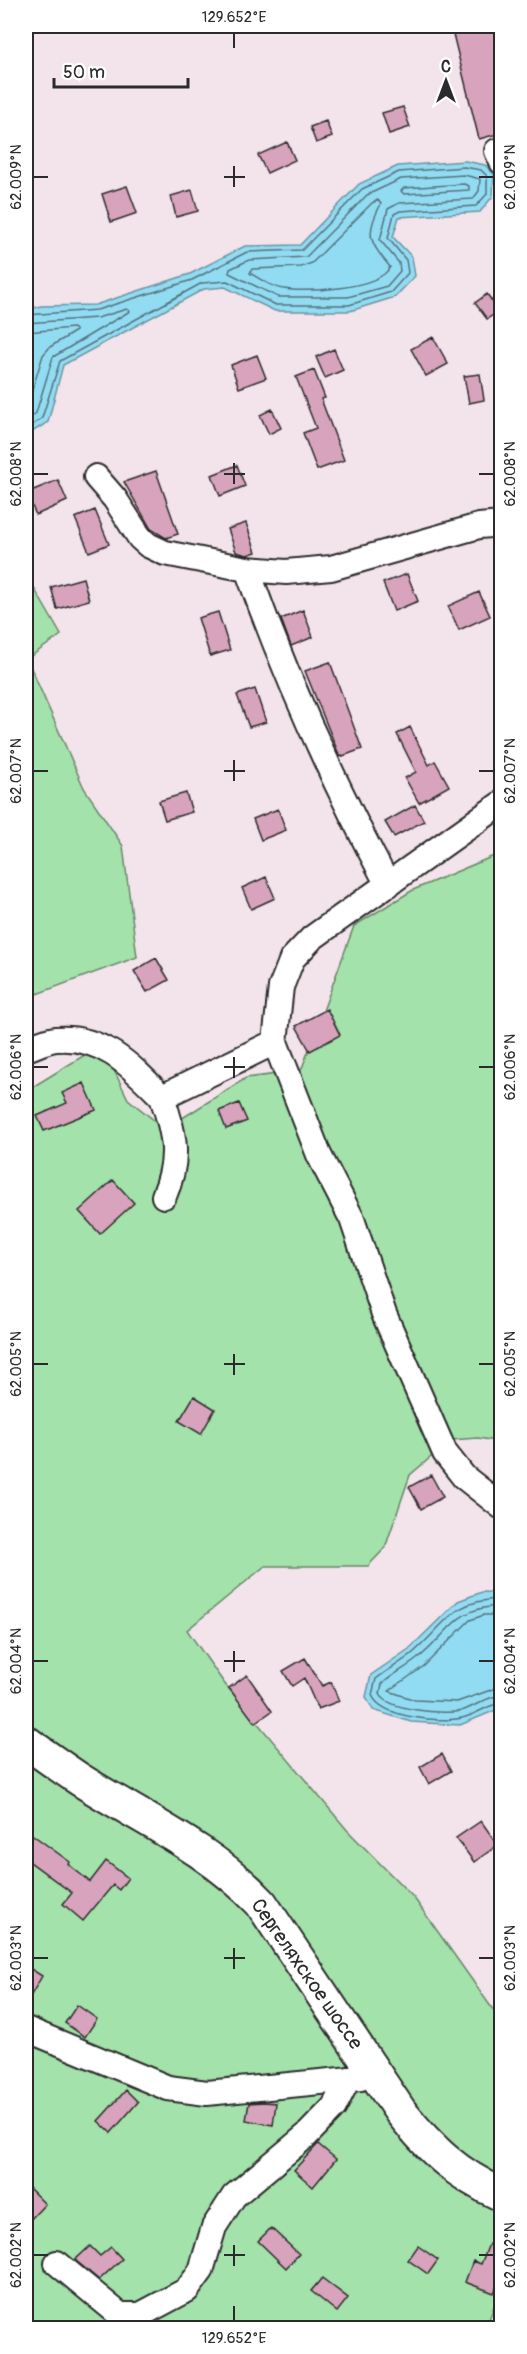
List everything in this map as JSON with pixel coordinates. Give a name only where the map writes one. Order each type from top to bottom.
[{"type":"main road","name":"Сергеляхское шоссе","points":[[26,1742],[80,1779],[201,1850],[237,1878],[261,1903],[400,2111],[448,2164],[475,2182],[501,2194]]},
{"type":"street","points":[[96,477],[115,498],[140,538],[148,545],[165,553],[247,569],[286,572],[331,568],[478,526],[501,524]]},
{"type":"street","points":[[247,569],[276,650],[310,730],[388,885]]},
{"type":"street","points":[[501,803],[312,938],[292,959],[281,987],[275,1042],[319,1155],[352,1220],[384,1314],[445,1453],[464,1477],[501,1507]]},
{"type":"street","points":[[26,1049],[56,1039],[94,1042],[129,1063],[162,1097],[171,1125],[174,1151],[174,1174],[164,1196]]},
{"type":"street","points":[[162,1097],[275,1042]]},
{"type":"street","points":[[26,2029],[168,2088],[207,2093],[379,2078]]},
{"type":"street","points":[[57,2263],[120,2315],[140,2315],[187,2290],[201,2271],[214,2227],[234,2196],[307,2135],[334,2107],[348,2079]]},
{"type":"green space","points":[[34,588],[61,635],[27,659],[84,788],[123,846],[137,957],[26,998],[26,591]]},
{"type":"green space","points":[[501,853],[501,1442],[478,1438],[451,1440],[410,1475],[385,1548],[368,1566],[265,1566],[187,1630],[224,1683],[348,1831],[414,1898],[501,2021],[501,2287],[486,2328],[26,2328],[26,1091],[83,1056],[107,1056],[128,1099],[165,1129],[246,1078],[301,1071],[354,926],[413,890]]},
{"type":"water","points":[[465,161],[485,165],[494,174],[493,196],[480,212],[399,217],[393,237],[412,257],[415,276],[395,297],[350,311],[275,311],[225,287],[204,289],[63,365],[48,422],[26,436],[26,310],[41,306],[95,305],[190,274],[245,246],[300,245],[359,184],[398,166]]},
{"type":"water","points":[[482,1592],[501,1593],[501,1708],[460,1725],[411,1722],[373,1710],[366,1697],[371,1675],[409,1649],[458,1601]]},
{"type":"building","points":[[451,26],[501,26],[501,133],[479,139]]},
{"type":"building","points":[[403,107],[410,127],[389,134],[382,113]]},
{"type":"building","points":[[326,121],[332,137],[316,143],[310,127]]},
{"type":"building","points":[[287,142],[295,160],[267,173],[258,155]]},
{"type":"building","points":[[127,186],[137,213],[111,222],[102,194]]},
{"type":"building","points":[[192,190],[198,211],[176,217],[171,196]]},
{"type":"building","points":[[487,294],[499,311],[487,319],[475,303]]},
{"type":"building","points":[[433,337],[448,364],[426,376],[411,349]]},
{"type":"building","points":[[334,349],[343,370],[325,378],[316,357]]},
{"type":"building","points":[[257,355],[266,378],[239,388],[231,365]]},
{"type":"building","points":[[314,370],[325,398],[321,399],[344,460],[317,470],[303,433],[316,428],[296,377]]},
{"type":"building","points":[[480,374],[484,400],[469,403],[464,376]]},
{"type":"building","points":[[272,409],[281,428],[269,434],[260,415]]},
{"type":"building","points":[[237,465],[245,486],[220,496],[212,475]]},
{"type":"building","points":[[156,471],[178,534],[166,538],[151,529],[124,482]]},
{"type":"building","points":[[58,480],[67,501],[36,515],[26,493]]},
{"type":"building","points":[[95,510],[109,544],[89,552],[75,518]]},
{"type":"building","points":[[246,523],[256,552],[247,555],[236,552],[228,529]]},
{"type":"building","points":[[407,574],[418,601],[394,611],[383,583]]},
{"type":"building","points":[[83,578],[89,600],[57,609],[51,587]]},
{"type":"building","points":[[479,592],[490,616],[459,630],[448,606]]},
{"type":"building","points":[[303,610],[313,637],[291,646],[281,619]]},
{"type":"building","points":[[218,612],[230,650],[210,656],[198,618]]},
{"type":"building","points":[[330,662],[362,749],[340,757],[305,671]]},
{"type":"building","points":[[255,689],[266,722],[249,727],[237,695]]},
{"type":"building","points":[[410,727],[429,765],[435,761],[449,786],[419,803],[405,778],[416,772],[397,734]]},
{"type":"building","points":[[186,793],[192,812],[165,820],[159,801]]},
{"type":"building","points":[[415,805],[424,821],[394,837],[385,822]]},
{"type":"building","points":[[278,809],[286,830],[261,840],[253,819]]},
{"type":"building","points":[[266,877],[275,898],[251,909],[242,888]]},
{"type":"building","points":[[156,958],[169,980],[147,992],[134,971]]},
{"type":"building","points":[[327,1009],[340,1035],[310,1051],[296,1026]]},
{"type":"building","points":[[84,1083],[96,1110],[44,1131],[37,1116],[67,1103],[62,1093]]},
{"type":"building","points":[[239,1103],[247,1121],[226,1129],[219,1111]]},
{"type":"building","points":[[113,1180],[134,1203],[100,1234],[79,1211]]},
{"type":"building","points":[[194,1396],[215,1409],[201,1434],[179,1421]]},
{"type":"building","points":[[431,1475],[443,1497],[421,1509],[409,1487]]},
{"type":"building","points":[[305,1658],[322,1686],[331,1682],[339,1701],[318,1709],[304,1678],[292,1686],[283,1671]]},
{"type":"building","points":[[247,1675],[272,1711],[255,1723],[229,1688]]},
{"type":"building","points":[[442,1754],[451,1771],[429,1784],[420,1767]]},
{"type":"building","points":[[481,1821],[498,1845],[474,1862],[456,1838]]},
{"type":"building","points":[[26,1830],[70,1862],[68,1864],[90,1882],[106,1861],[128,1878],[119,1890],[113,1885],[83,1921],[63,1904],[72,1893],[26,1859]]},
{"type":"building","points":[[26,1966],[42,1976],[26,2004]]},
{"type":"building","points":[[77,2005],[97,2019],[85,2037],[65,2023]]},
{"type":"building","points":[[126,2090],[138,2102],[111,2133],[98,2121]]},
{"type":"building","points":[[249,2103],[276,2103],[273,2125],[246,2120]]},
{"type":"building","points":[[318,2144],[336,2159],[313,2187],[294,2170]]},
{"type":"building","points":[[26,2185],[45,2204],[26,2224]]},
{"type":"building","points":[[271,2228],[299,2254],[286,2268],[258,2241]]},
{"type":"building","points":[[489,2244],[501,2250],[501,2275],[494,2293],[465,2282],[473,2261],[481,2264]]},
{"type":"building","points":[[90,2246],[100,2256],[111,2247],[122,2259],[99,2280],[75,2260]]},
{"type":"building","points":[[418,2246],[438,2260],[428,2274],[408,2260]]},
{"type":"building","points":[[322,2278],[348,2298],[337,2312],[311,2291]]}]
